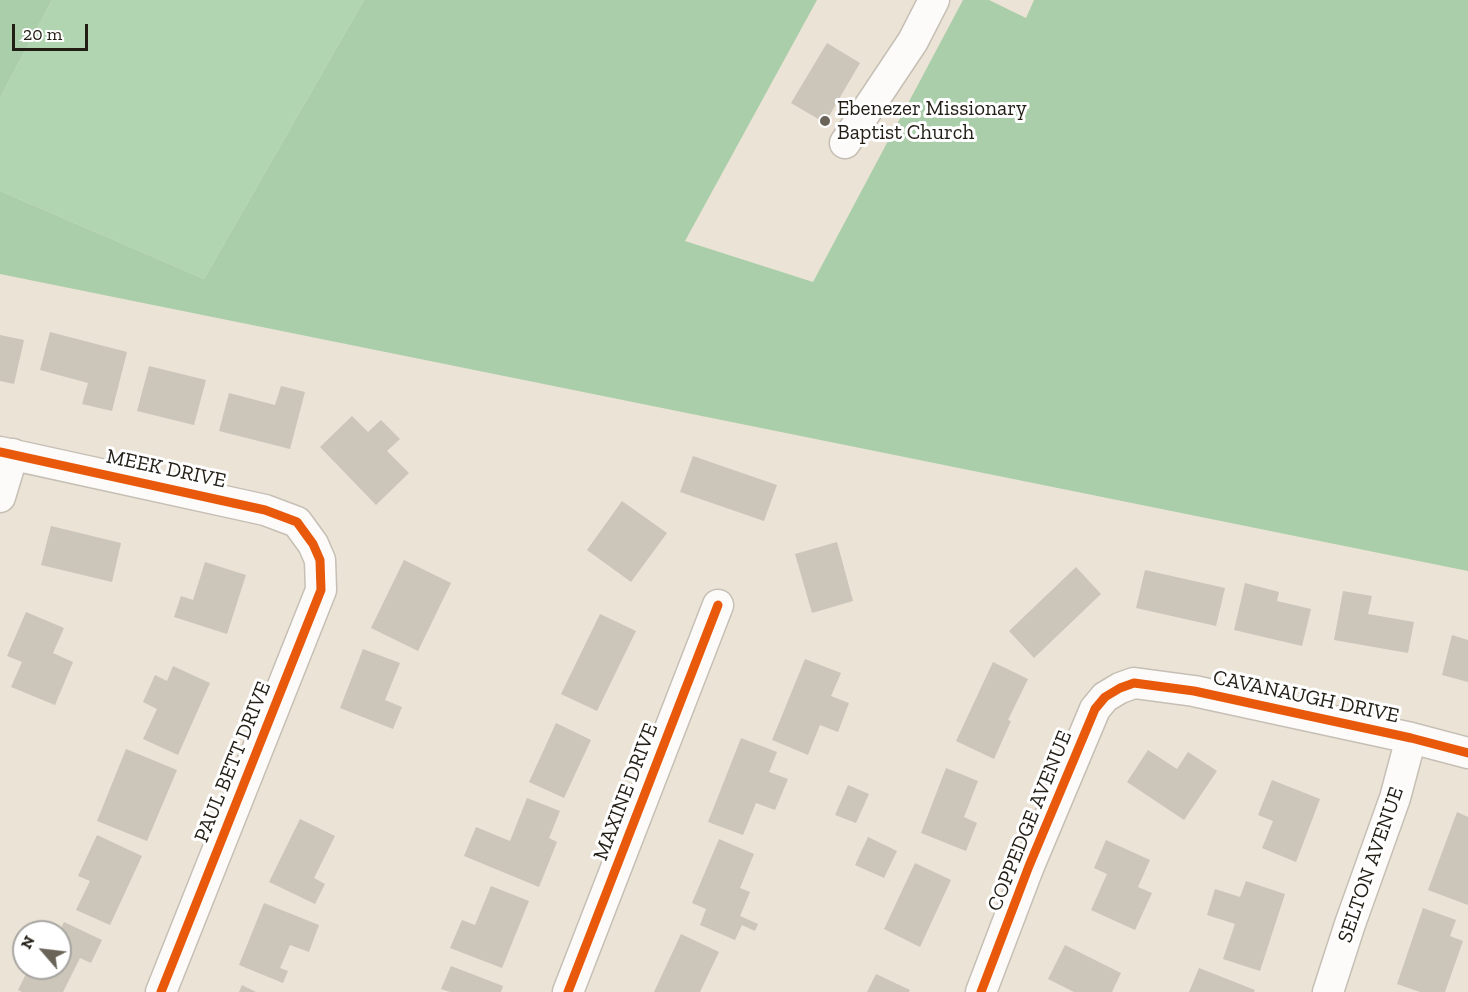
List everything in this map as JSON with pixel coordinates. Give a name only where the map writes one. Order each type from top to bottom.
[{"type":"street","points":[[845,143],[913,41],[934,0]]},
{"type":"street","points":[[0,497],[6,453]]},
{"type":"street","name":"MEEK DRIVE","points":[[6,453],[265,510],[297,522],[313,544]]},
{"type":"street","name":"PAUL BETT DRIVE","points":[[161,992],[321,590],[320,560],[313,544]]},
{"type":"street","name":"MAXINE DRIVE","points":[[568,992],[718,605]]},
{"type":"street","name":"CAVANAUGH DRIVE","points":[[1134,683],[1194,692],[1411,738],[1468,753]]},
{"type":"street","name":"COPPEDGE AVENUE","points":[[981,992],[1029,866],[1095,709],[1105,697],[1134,683]]},
{"type":"street","name":"SELTON AVENUE","points":[[1328,992],[1395,798],[1411,738]]},
{"type":"green space","points":[[0,0],[52,0],[0,98]]},
{"type":"green space","points":[[52,0],[364,0],[204,279],[0,191],[0,98]]},
{"type":"green space","points":[[364,0],[817,0],[685,241],[813,282],[963,0],[989,0],[1026,18],[1034,0],[1468,0],[1468,571],[0,274],[0,191],[204,279]]},
{"type":"building","points":[[827,43],[860,63],[825,123],[791,103]]},
{"type":"building","points":[[50,332],[127,352],[112,411],[82,404],[88,383],[40,370]]},
{"type":"building","points":[[0,335],[24,340],[14,384],[0,381]]},
{"type":"building","points":[[149,366],[206,380],[194,425],[137,411]]},
{"type":"building","points":[[281,386],[305,392],[290,449],[219,431],[229,393],[275,405]]},
{"type":"building","points":[[352,416],[368,432],[381,420],[400,439],[387,451],[409,473],[376,505],[320,447]]},
{"type":"building","points":[[693,456],[777,485],[764,521],[680,492]]},
{"type":"building","points":[[622,501],[667,533],[631,582],[587,550]]},
{"type":"building","points":[[51,526],[121,543],[112,582],[41,565]]},
{"type":"building","points":[[837,542],[853,601],[812,613],[795,554]]},
{"type":"building","points":[[404,560],[451,583],[418,651],[371,628]]},
{"type":"building","points":[[205,562],[246,575],[227,634],[174,617],[181,596],[193,600]]},
{"type":"building","points":[[1076,567],[1101,594],[1034,658],[1009,631]]},
{"type":"building","points":[[1145,570],[1225,588],[1216,626],[1136,608]]},
{"type":"building","points":[[1245,583],[1279,592],[1277,601],[1311,609],[1302,646],[1234,630]]},
{"type":"building","points":[[1343,591],[1372,596],[1368,614],[1414,622],[1408,653],[1334,640]]},
{"type":"building","points":[[26,612],[64,628],[53,653],[73,662],[55,705],[11,687],[22,662],[7,656]]},
{"type":"building","points":[[600,614],[636,631],[597,711],[561,694]]},
{"type":"building","points":[[1452,635],[1468,640],[1468,682],[1442,675]]},
{"type":"building","points":[[363,649],[400,663],[385,700],[402,707],[393,729],[340,708]]},
{"type":"building","points":[[805,659],[841,673],[831,696],[849,703],[838,732],[820,725],[808,755],[772,740]]},
{"type":"building","points":[[993,662],[1028,679],[1008,720],[1011,721],[994,759],[956,741]]},
{"type":"building","points":[[173,666],[210,683],[178,755],[143,739],[157,709],[143,702],[155,675],[167,681]]},
{"type":"building","points":[[556,723],[591,740],[564,798],[529,782]]},
{"type":"building","points":[[741,738],[777,752],[769,772],[788,779],[775,810],[756,803],[743,835],[708,822]]},
{"type":"building","points":[[126,749],[177,770],[147,841],[97,821]]},
{"type":"building","points":[[1148,750],[1177,769],[1188,752],[1217,771],[1184,820],[1127,782]]},
{"type":"building","points":[[946,768],[978,781],[964,817],[977,823],[966,851],[921,833]]},
{"type":"building","points":[[1272,780],[1320,799],[1296,862],[1262,848],[1273,821],[1258,815]]},
{"type":"building","points":[[848,785],[869,794],[856,823],[835,815]]},
{"type":"building","points":[[527,798],[560,811],[549,838],[557,842],[539,887],[464,856],[476,827],[510,841]]},
{"type":"building","points":[[1457,812],[1468,817],[1468,905],[1428,890]]},
{"type":"building","points":[[300,819],[335,836],[314,878],[325,884],[315,904],[269,882]]},
{"type":"building","points":[[97,835],[142,856],[110,925],[76,910],[90,881],[78,876]]},
{"type":"building","points":[[868,837],[897,851],[884,878],[855,865]]},
{"type":"building","points":[[719,839],[754,854],[740,888],[750,892],[740,916],[758,924],[755,931],[742,925],[735,940],[700,925],[706,909],[692,903]]},
{"type":"building","points":[[1106,840],[1150,860],[1138,887],[1152,893],[1135,930],[1091,910],[1107,874],[1094,868]]},
{"type":"building","points":[[915,863],[951,880],[920,947],[884,929]]},
{"type":"building","points":[[1246,881],[1285,894],[1260,971],[1223,959],[1235,924],[1207,915],[1215,889],[1240,897]]},
{"type":"building","points":[[491,886],[529,901],[502,968],[450,948],[462,920],[475,925]]},
{"type":"building","points":[[264,903],[319,925],[309,952],[290,945],[280,968],[288,971],[283,983],[239,965]]},
{"type":"building","points":[[1423,908],[1456,920],[1450,936],[1463,941],[1445,992],[1420,992],[1397,984]]},
{"type":"building","points":[[72,926],[102,940],[91,963],[80,958],[72,974]]},
{"type":"building","points":[[681,934],[719,952],[700,992],[654,992]]},
{"type":"building","points":[[1065,945],[1121,973],[1112,992],[1074,992],[1048,979]]},
{"type":"building","points":[[451,966],[503,986],[501,992],[450,992],[441,989]]},
{"type":"building","points":[[1199,968],[1255,990],[1254,992],[1189,992]]},
{"type":"building","points":[[876,974],[910,990],[909,992],[867,992]]},
{"type":"building","points":[[23,980],[69,980],[63,992],[22,992],[18,990]]},
{"type":"building","points":[[242,985],[256,992],[239,992]]},
{"type":"cycle path","points":[[0,452],[265,510],[297,522],[313,544],[320,560],[321,590],[161,992]]},
{"type":"cycle path","points":[[568,992],[718,605]]},
{"type":"cycle path","points":[[981,992],[1029,866],[1095,709],[1105,697],[1120,688],[1134,683],[1194,691],[1411,738],[1468,753]]},
{"type":"place","name":"Ebenezer Missionary Baptist Church","points":[[825,121]]}]
